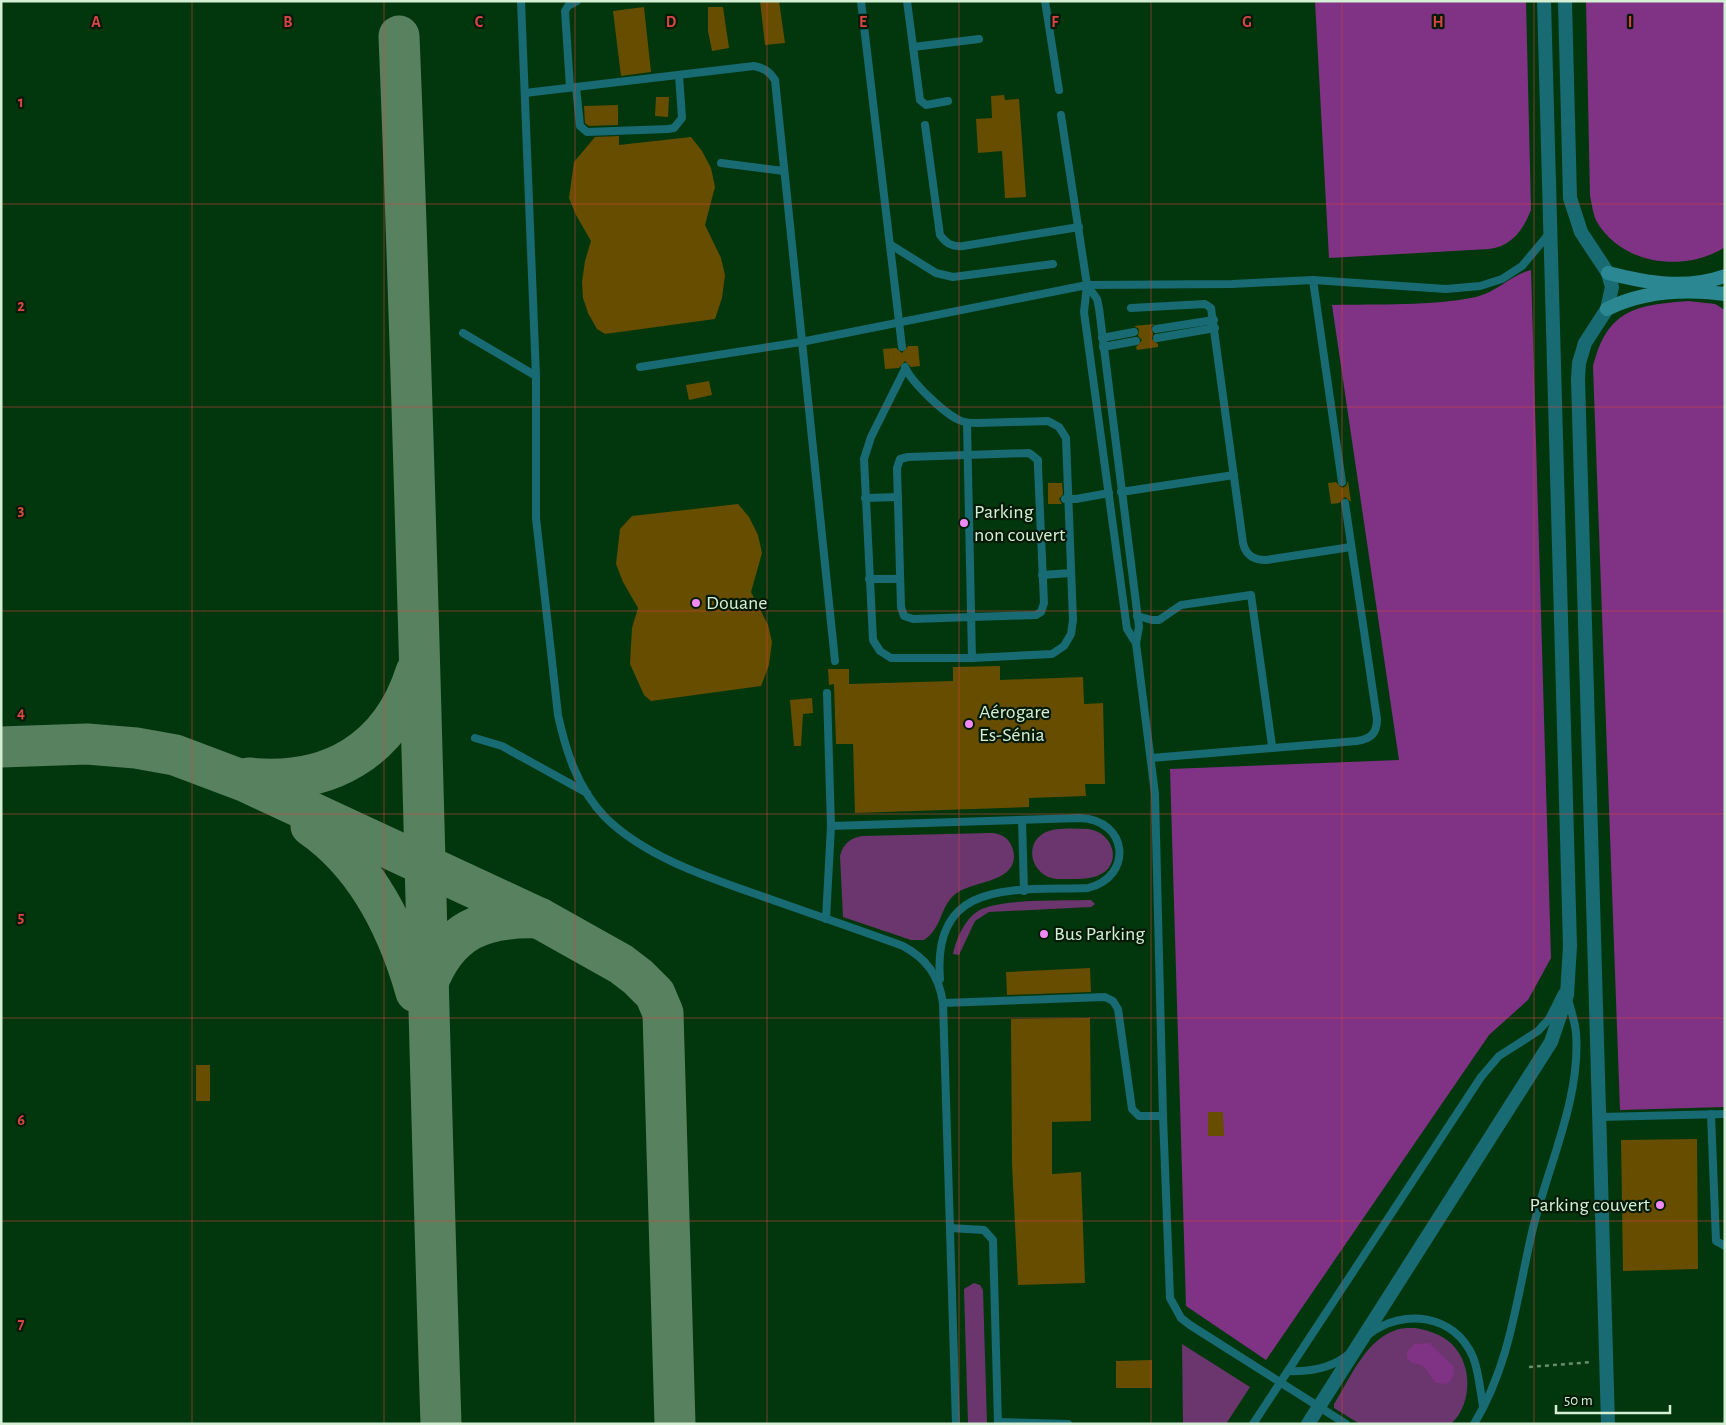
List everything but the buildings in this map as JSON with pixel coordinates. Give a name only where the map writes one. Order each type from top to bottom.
[{"type":"main road","points":[[1608,273],[1638,281],[1678,285],[1696,284],[1725,276]]},
{"type":"main road","points":[[1608,309],[1645,296],[1698,292],[1725,294]]},
{"type":"street","points":[[1308,1424],[1551,1042],[1567,995],[1569,975],[1556,403],[1544,1]]},
{"type":"street","points":[[1565,1],[1570,198],[1581,232],[1608,273],[1612,287],[1608,309],[1590,332],[1582,353],[1579,364],[1578,402],[1608,1424]]},
{"type":"street","points":[[1556,403],[1578,402]]},
{"type":"lane","points":[[521,1],[536,376],[538,543],[557,705],[564,742],[573,769],[587,793],[604,816],[624,834],[705,876],[916,953],[935,973],[941,988]]},
{"type":"lane","points":[[578,1],[568,6],[564,11],[573,87],[580,126],[587,132],[674,128],[682,118],[679,74]]},
{"type":"lane","points":[[861,1],[902,347]]},
{"type":"lane","points":[[907,1],[920,100],[926,104],[948,101]]},
{"type":"lane","points":[[1045,1],[1059,90]]},
{"type":"lane","points":[[913,47],[979,39]]},
{"type":"lane","points":[[525,93],[754,66],[770,73],[775,80],[835,661]]},
{"type":"lane","points":[[1061,115],[1087,285],[1084,312],[1118,561],[1128,629],[1136,642]]},
{"type":"lane","points":[[925,125],[940,235],[945,243],[954,247],[963,246],[1079,227]]},
{"type":"lane","points":[[721,162],[784,171]]},
{"type":"lane","points":[[640,366],[801,342],[899,324],[1087,285],[1232,284],[1313,280],[1446,288],[1480,286],[1502,279],[1522,266],[1551,231]]},
{"type":"lane","points":[[891,246],[936,273],[953,277],[1052,264]]},
{"type":"lane","points":[[1313,280],[1342,482]]},
{"type":"lane","points":[[1087,285],[1097,300],[1139,632],[1136,642],[1155,794],[1169,1287],[1174,1309],[1190,1325],[1346,1424]]},
{"type":"lane","points":[[1131,308],[1205,304],[1211,308],[1215,324],[1243,543],[1250,556],[1257,560],[1266,560],[1351,547]]},
{"type":"lane","points":[[1156,329],[1215,324]]},
{"type":"lane","points":[[1157,338],[1215,324]]},
{"type":"lane","points":[[1102,338],[1134,332]]},
{"type":"lane","points":[[463,333],[536,376]]},
{"type":"lane","points":[[1103,346],[1136,341]]},
{"type":"lane","points":[[905,368],[948,413],[967,423],[1048,421],[1059,427],[1066,438],[1072,634],[1064,646],[1052,654],[972,658],[891,658],[880,651],[872,640],[864,471],[866,448],[905,368]]},
{"type":"lane","points":[[967,423],[972,658]]},
{"type":"lane","points":[[1028,453],[1038,460],[1039,494],[1044,608],[1041,612],[1036,615],[908,618],[901,612],[897,468],[900,460],[908,457],[1028,453]]},
{"type":"lane","points":[[1121,492],[1234,475]]},
{"type":"lane","points":[[1067,499],[1109,493]]},
{"type":"lane","points":[[1039,494],[1048,494]]},
{"type":"lane","points":[[865,498],[898,497]]},
{"type":"lane","points":[[1151,758],[1272,746],[1366,740],[1373,735],[1377,727],[1345,503]]},
{"type":"lane","points":[[1118,561],[1130,560]]},
{"type":"lane","points":[[1042,575],[1071,573]]},
{"type":"lane","points":[[868,579],[900,579]]},
{"type":"lane","points":[[1137,616],[1159,620],[1181,606],[1252,595],[1272,746]]},
{"type":"lane","points":[[826,919],[830,826],[827,693]]},
{"type":"lane","points":[[475,738],[502,746],[587,793]]},
{"type":"lane","points":[[830,826],[1091,819],[1102,823],[1111,830],[1117,839],[1120,850],[1114,871],[1108,880],[1098,885],[1088,888],[988,894],[967,903],[958,911],[952,921],[940,950],[956,1424]]},
{"type":"lane","points":[[1022,820],[1024,891]]},
{"type":"lane","points":[[1253,1424],[1481,1077],[1500,1056],[1538,1031],[1549,1019],[1569,975]]},
{"type":"lane","points":[[1470,1424],[1476,1420],[1483,1408],[1498,1374],[1512,1330],[1535,1219],[1566,1111],[1576,1053],[1576,1031],[1567,995]]},
{"type":"lane","points":[[943,1003],[1106,997],[1113,1001],[1118,1009],[1132,1109],[1139,1116],[1163,1116]]},
{"type":"lane","points":[[1711,1114],[1716,1241],[1725,1246]]},
{"type":"lane","points":[[1599,1117],[1725,1114]]},
{"type":"lane","points":[[950,1228],[984,1230],[993,1240],[998,1423],[1068,1424]]},
{"type":"lane","points":[[1288,1371],[1311,1371],[1325,1367],[1346,1356],[1379,1327],[1399,1319],[1422,1318],[1443,1325],[1460,1338],[1472,1355],[1478,1376],[1483,1408]]},
{"type":"path","points":[[1529,1367],[1606,1361]]},
{"type":"shaded area","points":[[1315,1],[1526,1],[1531,210],[1516,236],[1504,244],[1489,249],[1329,258]]},
{"type":"shaded area","points":[[1586,1],[1725,1],[1725,247],[1709,255],[1692,260],[1674,262],[1655,260],[1638,256],[1622,248],[1608,236],[1597,222],[1590,196]]},
{"type":"shaded area","points":[[1531,270],[1551,958],[1528,1000],[1489,1035],[1266,1360],[1186,1306],[1170,769],[1399,760],[1332,305],[1423,303],[1459,300],[1484,295],[1524,272]]},
{"type":"shaded area","points":[[1688,301],[1715,304],[1725,310],[1725,1107],[1620,1110],[1593,366],[1606,333],[1615,322],[1626,314],[1653,305]]},
{"type":"shaded area","points":[[1056,829],[1088,829],[1097,831],[1104,836],[1112,850],[1113,858],[1111,865],[1105,871],[1097,876],[1078,879],[1059,879],[1042,873],[1033,860],[1032,852],[1038,837]]},
{"type":"shaded area","points":[[991,833],[1006,838],[1013,848],[1012,866],[999,877],[960,891],[953,896],[945,907],[934,930],[924,940],[911,940],[843,917],[840,856],[845,845],[854,838],[862,836]]},
{"type":"shaded area","points":[[1091,900],[1095,904],[1091,907],[989,912],[975,921],[959,955],[953,954],[956,942],[965,924],[978,911],[988,907],[1016,902]]},
{"type":"shaded area","points":[[974,1283],[980,1285],[983,1290],[987,1424],[968,1424],[964,1289]]},
{"type":"shaded area","points":[[1415,1328],[1432,1332],[1447,1340],[1456,1348],[1462,1358],[1466,1369],[1467,1393],[1464,1405],[1451,1424],[1360,1424],[1334,1408],[1334,1404],[1352,1372],[1375,1342],[1396,1330]]},
{"type":"shaded area","points":[[1429,1343],[1454,1367],[1453,1377],[1447,1384],[1436,1383],[1424,1367],[1412,1363],[1407,1358],[1407,1351],[1414,1344]]},
{"type":"shaded area","points":[[1182,1344],[1250,1387],[1226,1424],[1183,1424]]},
{"type":"taxiway","points":[[399,36],[406,210],[441,1424]]},
{"type":"taxiway","points":[[249,778],[278,779],[305,776],[330,769],[353,758],[373,742],[391,723],[405,700],[416,672]]},
{"type":"taxiway","points":[[1,747],[87,744],[136,748],[175,755],[244,781],[539,918],[621,964],[655,994],[663,1013],[675,1424]]},
{"type":"taxiway","points":[[311,826],[331,841],[364,879],[400,945],[416,992]]},
{"type":"taxiway","points":[[427,985],[445,951],[470,930],[501,920],[539,918]]},
{"type":"place","name":"Parking non couvert","points":[[964,523]]},
{"type":"place","name":"Douane","points":[[696,603]]},
{"type":"place","name":"Aérogare Es-Sénia","points":[[969,724]]},
{"type":"place","name":"Bus Parking","points":[[1044,934]]},
{"type":"place","name":"Parking couvert","points":[[1660,1205]]}]
